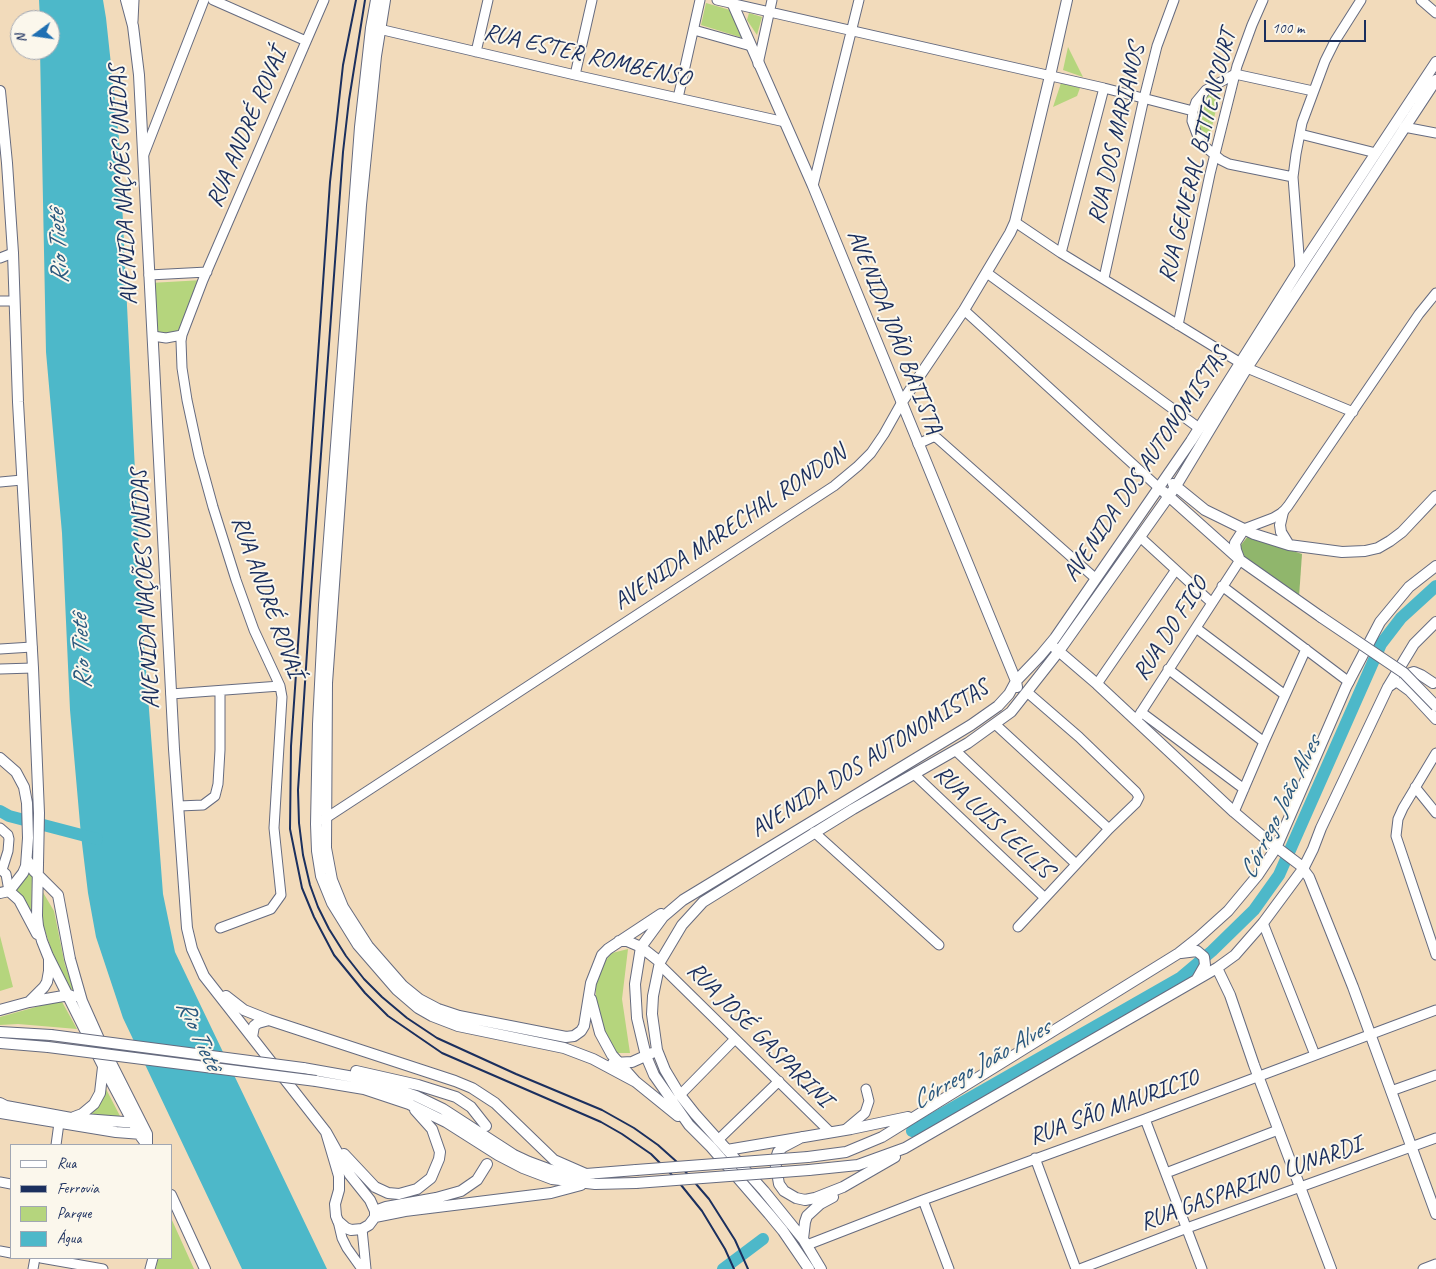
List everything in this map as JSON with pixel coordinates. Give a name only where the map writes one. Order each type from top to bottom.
[{"type":"main road","name":"AVENIDA NAÇÕES UNIDAS","points":[[126,0],[133,26],[139,75],[172,694],[187,928],[192,949],[204,976],[326,1132],[354,1180],[370,1200],[375,1214]]},
{"type":"main road","points":[[376,0],[334,574],[318,865],[332,903],[347,930],[370,961],[411,1003],[432,1016],[450,1023],[551,1045],[593,1059],[618,1064],[632,1062],[657,1050]]},
{"type":"main road","points":[[375,29],[385,0]]},
{"type":"main road","name":"AVENIDA MARECHAL RONDON","points":[[902,402],[964,310],[987,273],[1014,222],[1067,0]]},
{"type":"main road","name":"AVENIDA JOÃO BATISTA","points":[[731,2],[813,186],[1016,681]]},
{"type":"main road","name":"AVENIDA DOS AUTONOMISTAS","points":[[822,1269],[805,1242],[764,1191],[680,1095],[665,1070],[657,1050],[652,1014],[653,996],[660,964],[682,925],[703,902],[814,832],[956,751],[1011,712],[1059,651],[1176,486],[1243,365],[1300,268],[1436,62]]},
{"type":"main road","name":"AVENIDA DOS AUTONOMISTAS","points":[[809,1269],[774,1220],[711,1147],[689,1125],[654,1075],[646,1056],[637,1018],[635,984],[641,947],[673,906],[972,725],[998,706],[1009,694],[1016,681],[1050,644],[1166,478],[1436,80]]},
{"type":"main road","points":[[0,91],[13,253],[22,480],[39,813],[37,916],[42,941]]},
{"type":"main road","points":[[1166,478],[1205,510],[1244,529],[1270,540],[1322,551],[1352,552],[1378,548],[1402,532],[1436,496]]},
{"type":"main road","points":[[1158,487],[1240,560],[1321,618],[1404,673],[1436,706]]},
{"type":"main road","points":[[1418,516],[1436,504]]},
{"type":"main road","points":[[1182,508],[1212,521],[1244,529]]},
{"type":"main road","points":[[1283,512],[1280,525],[1281,532],[1289,545]]},
{"type":"main road","points":[[1240,560],[1235,543],[1244,529]]},
{"type":"main road","points":[[375,1214],[551,1193],[568,1190],[584,1179],[636,1170],[808,1157],[846,1152],[862,1147],[882,1137],[1183,952],[1228,912],[1280,851],[1349,682],[1380,622],[1409,587],[1436,566]]},
{"type":"main road","points":[[802,1137],[783,1147],[776,1156],[776,1172],[779,1184],[784,1191],[796,1198],[809,1200],[843,1187],[887,1162],[905,1148],[1217,968],[1235,955],[1263,923],[1313,850],[1321,828],[1388,687],[1406,655],[1419,638],[1436,622]]},
{"type":"main road","points":[[1050,644],[1138,716],[1234,812],[1302,867],[1312,882],[1324,911],[1436,1214]]},
{"type":"main road","points":[[1406,655],[1434,686]]},
{"type":"main road","points":[[1410,691],[1405,679],[1412,672],[1421,675],[1434,686]]},
{"type":"main road","points":[[1011,712],[1015,701],[1016,681]]},
{"type":"main road","points":[[1388,687],[1399,682],[1436,719]]},
{"type":"main road","points":[[0,758],[16,772],[22,782],[27,803],[28,828],[27,860],[23,873],[5,892],[19,900],[42,941],[103,1066],[138,1123]]},
{"type":"main road","points":[[321,821],[332,880],[343,907],[368,946],[403,986],[419,999],[438,1009],[459,1016],[570,1037],[578,1034],[586,1020],[589,991],[602,955],[619,941],[673,906]]},
{"type":"main road","points":[[27,860],[58,895],[70,959],[82,1000],[147,1144]]},
{"type":"main road","points":[[619,941],[641,947],[660,964]]},
{"type":"main road","points":[[1183,952],[1197,951],[1202,955],[1205,965],[1199,977]]},
{"type":"main road","points":[[29,1002],[47,982],[50,971],[48,956]]},
{"type":"main road","points":[[1217,968],[1230,995],[1278,1130],[1331,1269]]},
{"type":"main road","points":[[204,976],[236,1005],[268,1020],[448,1078],[472,1088],[495,1103],[554,1160],[584,1179]]},
{"type":"main road","points":[[589,991],[600,1033],[608,1050],[618,1064],[636,1082],[689,1125]]},
{"type":"main road","points":[[0,1010],[29,1002],[69,996],[82,1000]]},
{"type":"main road","points":[[252,1037],[254,1026],[268,1020]]},
{"type":"main road","points":[[0,1032],[51,1035],[316,1069],[366,1079],[416,1096],[443,1109],[514,1155],[529,1162],[584,1179]]},
{"type":"main road","points":[[0,1043],[48,1047],[316,1081],[364,1089],[409,1104],[446,1122],[498,1155],[523,1168],[552,1179],[636,1182],[809,1170],[858,1165],[905,1148]]},
{"type":"main road","points":[[0,1049],[14,1044]]},
{"type":"main road","points":[[593,1059],[636,1082]]},
{"type":"main road","points":[[71,1118],[82,1114],[94,1104],[100,1093],[103,1066]]},
{"type":"main road","points":[[316,1069],[332,1067],[369,1073],[440,1091],[456,1097],[471,1107],[486,1126]]},
{"type":"main road","points":[[0,1103],[6,1106],[71,1118],[138,1123]]},
{"type":"main road","points":[[326,1132],[375,1187],[383,1191],[399,1194],[417,1189],[431,1178],[440,1152],[432,1129],[409,1104]]},
{"type":"main road","points":[[0,1113],[116,1132],[143,1134]]},
{"type":"main road","points":[[727,1150],[844,1130],[916,1115]]},
{"type":"main road","name":"AVENIDA NAÇÕES UNIDAS","points":[[326,1132],[338,1169],[339,1190],[335,1210],[338,1222]]},
{"type":"main road","points":[[338,1222],[351,1230],[362,1229],[369,1225],[375,1214],[386,1207],[436,1198],[461,1191],[477,1180],[486,1164]]},
{"type":"main road","points":[[339,1190],[343,1184],[354,1180],[367,1180]]},
{"type":"main road","points":[[805,1242],[805,1222],[807,1216],[820,1204],[839,1193],[843,1187]]},
{"type":"main road","points":[[172,1197],[205,1269]]},
{"type":"street","points":[[133,26],[134,0]]},
{"type":"street","points":[[143,156],[204,0]]},
{"type":"street","points":[[213,0],[306,41]]},
{"type":"street","name":"RUA ANDRÉ ROVAÍ","points":[[220,928],[271,909],[281,895],[274,828],[282,712],[280,686],[254,630],[228,558],[199,456],[187,400],[181,358],[182,335],[207,272],[324,0]]},
{"type":"street","points":[[476,52],[488,0]]},
{"type":"street","points":[[575,75],[592,0]]},
{"type":"street","points":[[678,98],[700,0]]},
{"type":"street","points":[[716,0],[1104,88],[1193,111]]},
{"type":"street","points":[[758,64],[772,0]]},
{"type":"street","points":[[813,186],[859,0]]},
{"type":"street","name":"RUA DOS MARIANOS","points":[[1104,278],[1157,46],[1174,0]]},
{"type":"street","name":"RUA GENERAL BITTENCOURT","points":[[1178,325],[1184,290],[1235,74],[1243,46],[1263,0]]},
{"type":"street","points":[[1300,268],[1293,176],[1300,134],[1313,90],[1335,41],[1361,0]]},
{"type":"street","points":[[1421,0],[1436,13]]},
{"type":"street","name":"RUA ESTER ROMBENSO","points":[[375,29],[785,122]]},
{"type":"street","points":[[694,30],[751,46]]},
{"type":"street","points":[[1293,176],[1228,164],[1215,156],[1203,145],[1198,137],[1192,121],[1193,111],[1196,102],[1206,90],[1235,74],[1313,90]]},
{"type":"street","points":[[1061,253],[1104,88]]},
{"type":"street","points":[[1404,127],[1436,132]]},
{"type":"street","points":[[1300,134],[1376,153]]},
{"type":"street","points":[[1014,222],[1243,365],[1353,412]]},
{"type":"street","points":[[0,258],[13,253]]},
{"type":"street","points":[[149,274],[207,272]]},
{"type":"street","points":[[987,273],[1199,428]]},
{"type":"street","points":[[1244,529],[1267,521],[1283,512],[1419,314],[1436,293]]},
{"type":"street","points":[[0,301],[14,301]]},
{"type":"street","points":[[964,310],[1158,487]]},
{"type":"street","points":[[153,336],[166,338],[182,335]]},
{"type":"street","name":"AVENIDA MARECHAL RONDON","points":[[321,821],[834,486],[871,453],[902,402]]},
{"type":"street","points":[[918,444],[933,437],[937,438],[1095,578]]},
{"type":"street","points":[[0,482],[22,480]]},
{"type":"street","points":[[1140,537],[1212,603]]},
{"type":"street","name":"RUA DO FICO","points":[[1138,716],[1240,560]]},
{"type":"street","points":[[1097,684],[1175,571]]},
{"type":"street","points":[[1222,586],[1349,682]]},
{"type":"street","points":[[1196,628],[1285,695]]},
{"type":"street","points":[[0,649],[32,647]]},
{"type":"street","points":[[1234,812],[1306,649]]},
{"type":"street","points":[[0,669],[33,668]]},
{"type":"street","points":[[1168,669],[1264,742]]},
{"type":"street","points":[[172,694],[280,686]]},
{"type":"street","points":[[179,806],[203,805],[215,796],[218,784],[220,691]]},
{"type":"street","points":[[1018,927],[1109,829],[1136,803],[1139,797],[1079,737],[1027,692]]},
{"type":"street","points":[[1138,716],[1244,789]]},
{"type":"street","points":[[996,724],[1109,829]]},
{"type":"street","points":[[956,751],[1076,864]]},
{"type":"street","points":[[1436,753],[1398,820],[1396,836],[1436,955]]},
{"type":"street","name":"RUA LUIS LELLIS","points":[[914,774],[1045,898]]},
{"type":"street","points":[[1415,787],[1436,812]]},
{"type":"street","points":[[0,828],[8,835],[1,869],[8,880],[5,892]]},
{"type":"street","points":[[814,832],[939,945]]},
{"type":"street","points":[[1263,923],[1316,1055]]},
{"type":"street","name":"RUA JOSÉ GASPARINI","points":[[660,964],[830,1132]]},
{"type":"street","name":"RUA SÃO MAURICIO","points":[[805,1242],[1145,1119],[1436,1010]]},
{"type":"street","points":[[680,1095],[735,1039]]},
{"type":"street","points":[[1391,1091],[1436,1075]]},
{"type":"street","points":[[718,1140],[779,1081]]},
{"type":"street","points":[[844,1130],[865,1114],[869,1100],[866,1089]]},
{"type":"street","points":[[1145,1119],[1202,1269]]},
{"type":"street","points":[[56,1144],[59,1123]]},
{"type":"street","points":[[1166,1173],[1278,1130]]},
{"type":"street","name":"RUA GASPARINO LUNARDI","points":[[1080,1269],[1436,1138]]},
{"type":"street","points":[[1035,1158],[1076,1269]]},
{"type":"street","points":[[923,1200],[949,1269]]},
{"type":"street","points":[[338,1222],[347,1248],[364,1269]]},
{"type":"street","points":[[362,1229],[364,1269]]},
{"type":"street","points":[[47,1259],[103,1269]]},
{"type":"street","points":[[1423,1269],[1436,1264]]},
{"type":"green space","points":[[706,3],[730,10],[743,38],[701,25]]},
{"type":"green space","points":[[749,13],[762,17],[757,35],[747,20]]},
{"type":"green space","points":[[1068,47],[1083,77],[1063,70]]},
{"type":"green space","points":[[1061,83],[1080,88],[1077,96],[1053,107]]},
{"type":"green space","points":[[1215,88],[1221,88],[1208,144],[1199,135],[1195,127],[1198,107]]},
{"type":"green space","points":[[203,280],[182,335],[153,336],[150,283]]},
{"type":"green space","points":[[1248,536],[1302,554],[1299,597],[1241,557],[1241,545]]},
{"type":"green space","points":[[29,871],[32,876],[31,915],[15,888]]},
{"type":"green space","points":[[41,889],[54,911],[65,965],[74,990],[68,989],[52,952],[41,918]]},
{"type":"green space","points":[[0,936],[13,987],[0,991]]},
{"type":"green space","points":[[628,949],[622,999],[630,1053],[616,1053],[610,1046],[596,1007],[596,983],[605,961],[612,953]]},
{"type":"green space","points":[[61,1000],[77,1029],[18,1024],[0,1025],[0,1017]]},
{"type":"green space","points":[[106,1089],[120,1116],[118,1118],[92,1116],[91,1114],[96,1109]]},
{"type":"green space","points":[[172,1220],[194,1269],[156,1269],[158,1259],[172,1259]]},
{"type":"water","name":"Rio Tietê","points":[[39,0],[103,0],[106,18],[119,139],[142,617],[163,894],[175,952],[327,1269],[242,1269],[123,1018],[96,937],[88,893],[81,835],[70,710],[62,533],[46,352],[40,60],[60,60],[60,10],[40,10]]},
{"type":"waterway","name":"Córrego João Alves","points":[[912,1131],[1180,978],[1212,951],[1254,910],[1279,875],[1381,644],[1401,618],[1436,586]]},
{"type":"waterway","points":[[0,811],[9,816],[97,839]]},
{"type":"waterway","name":"Córrego João Alves","points":[[723,1269],[763,1239]]},
{"type":"railway","points":[[356,0],[343,65],[330,182],[291,746],[290,829],[302,888],[314,917],[334,955],[365,993],[388,1016],[442,1053],[601,1122],[651,1154],[677,1180],[702,1211],[725,1249],[734,1269]]},
{"type":"railway","points":[[365,0],[349,100],[343,152],[298,790],[299,823],[303,855],[310,885],[329,929],[346,956],[364,979],[382,997],[407,1018],[437,1038],[602,1110],[634,1128],[658,1145],[677,1162],[709,1199],[735,1240],[748,1269]]}]
